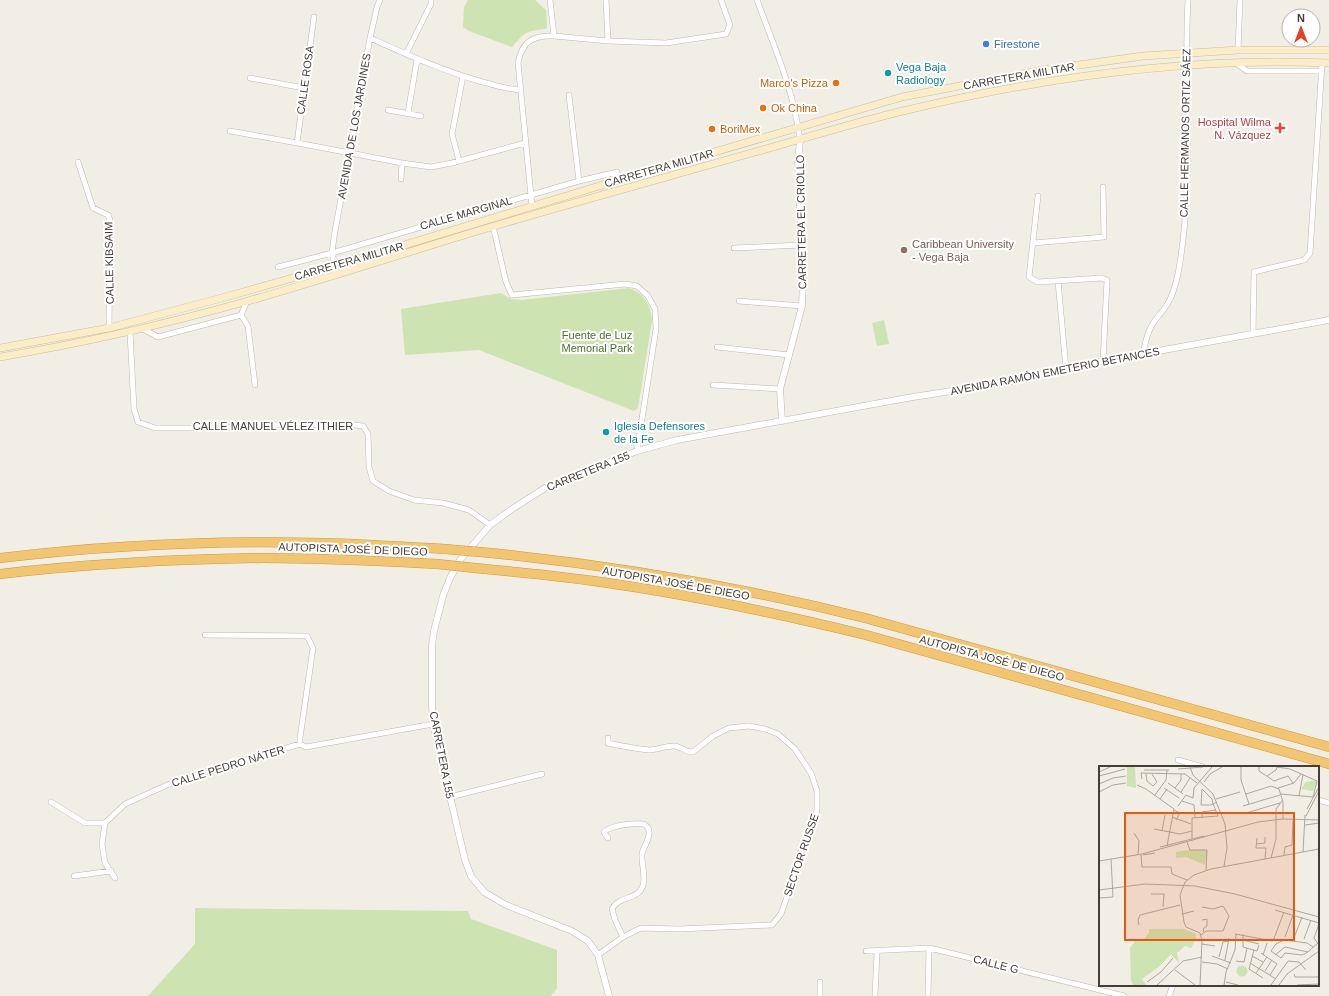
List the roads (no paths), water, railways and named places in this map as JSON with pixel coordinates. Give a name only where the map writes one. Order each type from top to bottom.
[{"type":"highway","name":"AUTOPISTA JOSÉ DE DIEGO","points":[[0,558],[74,551],[212,543],[323,543],[445,549],[491,553],[621,569],[717,585],[865,618],[1329,747]]},
{"type":"highway","name":"AUTOPISTA JOSÉ DE DIEGO","points":[[0,574],[98,565],[212,559],[324,559],[437,564],[614,584],[716,601],[789,616],[866,635],[1329,764]]},
{"type":"main road","name":"CARRETERA MILITAR","points":[[0,348],[109,328],[335,266],[619,180],[902,97],[1043,70],[1143,56],[1238,50],[1329,50]]},
{"type":"main road","name":"CARRETERA MILITAR","points":[[0,357],[130,332],[247,301],[408,254],[493,226],[903,111],[972,95],[1053,81],[1144,68],[1236,62],[1325,63]]},
{"type":"street","name":"AVENIDA DE LOS JARDINES","points":[[332,253],[370,38],[380,0]]},
{"type":"street","points":[[406,54],[431,4],[431,0]]},
{"type":"street","points":[[550,0],[554,36]]},
{"type":"street","points":[[606,0],[608,41]]},
{"type":"street","points":[[532,206],[520,90],[518,63],[520,51],[532,39],[546,36],[608,41],[666,43],[726,34],[730,25],[721,0]]},
{"type":"street","points":[[757,0],[790,90],[799,128],[800,140]]},
{"type":"street","name":"CALLE HERMANOS ORTIZ SÁEZ","points":[[1143,354],[1146,338],[1151,326],[1168,302],[1178,275],[1187,203],[1186,36],[1188,0]]},
{"type":"street","points":[[1238,50],[1240,0]]},
{"type":"street","name":"CALLE ROSA","points":[[297,143],[314,17]]},
{"type":"street","points":[[370,38],[417,60],[463,76],[508,89],[520,90]]},
{"type":"street","points":[[408,113],[417,60]]},
{"type":"street","points":[[1236,62],[1247,71],[1321,71]]},
{"type":"street","points":[[1252,334],[1254,272],[1304,260],[1310,253],[1321,71],[1325,63]]},
{"type":"street","points":[[459,161],[452,134],[463,76]]},
{"type":"street","points":[[250,78],[304,88]]},
{"type":"street","points":[[569,95],[579,181]]},
{"type":"street","points":[[388,110],[421,116]]},
{"type":"street","points":[[230,131],[431,167],[526,143]]},
{"type":"street","name":"CARRETERA EL CRIOLLO","points":[[782,421],[780,389],[802,306],[803,280],[798,161],[800,140]]},
{"type":"street","name":"CALLE KIBSAIM","points":[[78,162],[93,208],[108,215],[110,220],[109,328]]},
{"type":"street","points":[[401,179],[402,163]]},
{"type":"street","name":"CALLE MARGINAL","points":[[278,266],[332,253],[530,194],[579,181],[616,172],[619,180]]},
{"type":"street","points":[[1033,243],[1104,237],[1103,187]]},
{"type":"street","points":[[1038,196],[1029,277],[1038,282],[1102,278],[1107,280],[1103,361]]},
{"type":"street","points":[[493,226],[506,282],[512,295],[625,284],[637,286],[648,296],[655,309],[656,328],[637,452]]},
{"type":"street","points":[[734,248],[802,245]]},
{"type":"street","points":[[332,253],[337,274]]},
{"type":"street","points":[[1058,281],[1066,369]]},
{"type":"street","points":[[241,315],[247,301]]},
{"type":"street","points":[[739,301],[802,306]]},
{"type":"street","points":[[142,329],[158,337],[241,315]]},
{"type":"street","points":[[241,315],[248,326],[255,384]]},
{"type":"street","name":"AVENIDA RAMÓN EMETERIO BETANCES","points":[[782,421],[906,398],[1008,382],[1103,361],[1329,320]]},
{"type":"street","name":"CALLE MANUEL VÉLEZ ITHIER","points":[[130,332],[134,409],[138,422],[154,428],[222,428],[259,425],[345,424],[363,426],[368,434],[369,467],[373,481],[389,491],[414,500],[443,503],[470,510],[490,525]]},
{"type":"street","points":[[717,347],[789,355]]},
{"type":"street","points":[[714,385],[780,389]]},
{"type":"street","name":"CARRETERA 155","points":[[609,996],[598,955],[592,945],[581,935],[506,905],[484,892],[466,865],[433,724],[432,645],[437,613],[443,596],[460,560],[490,525],[545,488],[637,452],[677,440],[782,421]]},
{"type":"street","points":[[205,635],[307,636],[313,648],[300,744]]},
{"type":"street","name":"CALLE PEDRO NÁTER","points":[[105,822],[125,804],[167,785],[202,773],[300,744],[306,747],[433,724]]},
{"type":"street","name":"SECTOR RUSSE","points":[[598,955],[623,937],[641,928],[679,929],[772,925],[781,914],[790,892],[803,846],[817,810],[816,791],[812,773],[795,749],[778,734],[765,729],[749,726],[729,728],[714,736],[692,752],[672,746],[649,750],[633,748],[608,743],[608,738]]},
{"type":"street","points":[[1178,760],[1199,766]]},
{"type":"street","points":[[450,797],[542,774]]},
{"type":"street","points":[[1319,800],[1329,802]]},
{"type":"street","points":[[52,802],[85,823],[105,822],[102,844],[105,863],[115,878]]},
{"type":"street","points":[[608,838],[604,832],[606,829],[617,826],[644,824],[649,830],[650,835],[642,854],[644,881],[642,888],[633,896],[617,902],[612,909],[615,920],[623,937]]},
{"type":"street","points":[[74,876],[111,871]]},
{"type":"street","points":[[928,996],[929,948]]},
{"type":"street","name":"CALLE G","points":[[866,952],[929,948],[1124,996]]},
{"type":"street","points":[[875,996],[877,952]]},
{"type":"street","points":[[820,982],[820,996]]},
{"type":"street","points":[[1169,996],[1173,986]]},
{"type":"place","name":"Firestone","points":[[986,44]]},
{"type":"place","name":"Vega Baja Radiology","points":[[888,73]]},
{"type":"place","name":"Marco's Pizza","points":[[836,83]]},
{"type":"place","name":"Ok China","points":[[763,108]]},
{"type":"place","name":"Hospital Wilma N. Vázquez","points":[[1280,128]]},
{"type":"place","name":"BoriMex","points":[[712,129]]},
{"type":"place","name":"Caribbean University - Vega Baja","points":[[904,250]]},
{"type":"place","name":"Iglesia Defensores de la Fe","points":[[606,432]]},
{"type":"park label","name":"Fuente de Luz Memorial Park","points":[[597,341]]}]
